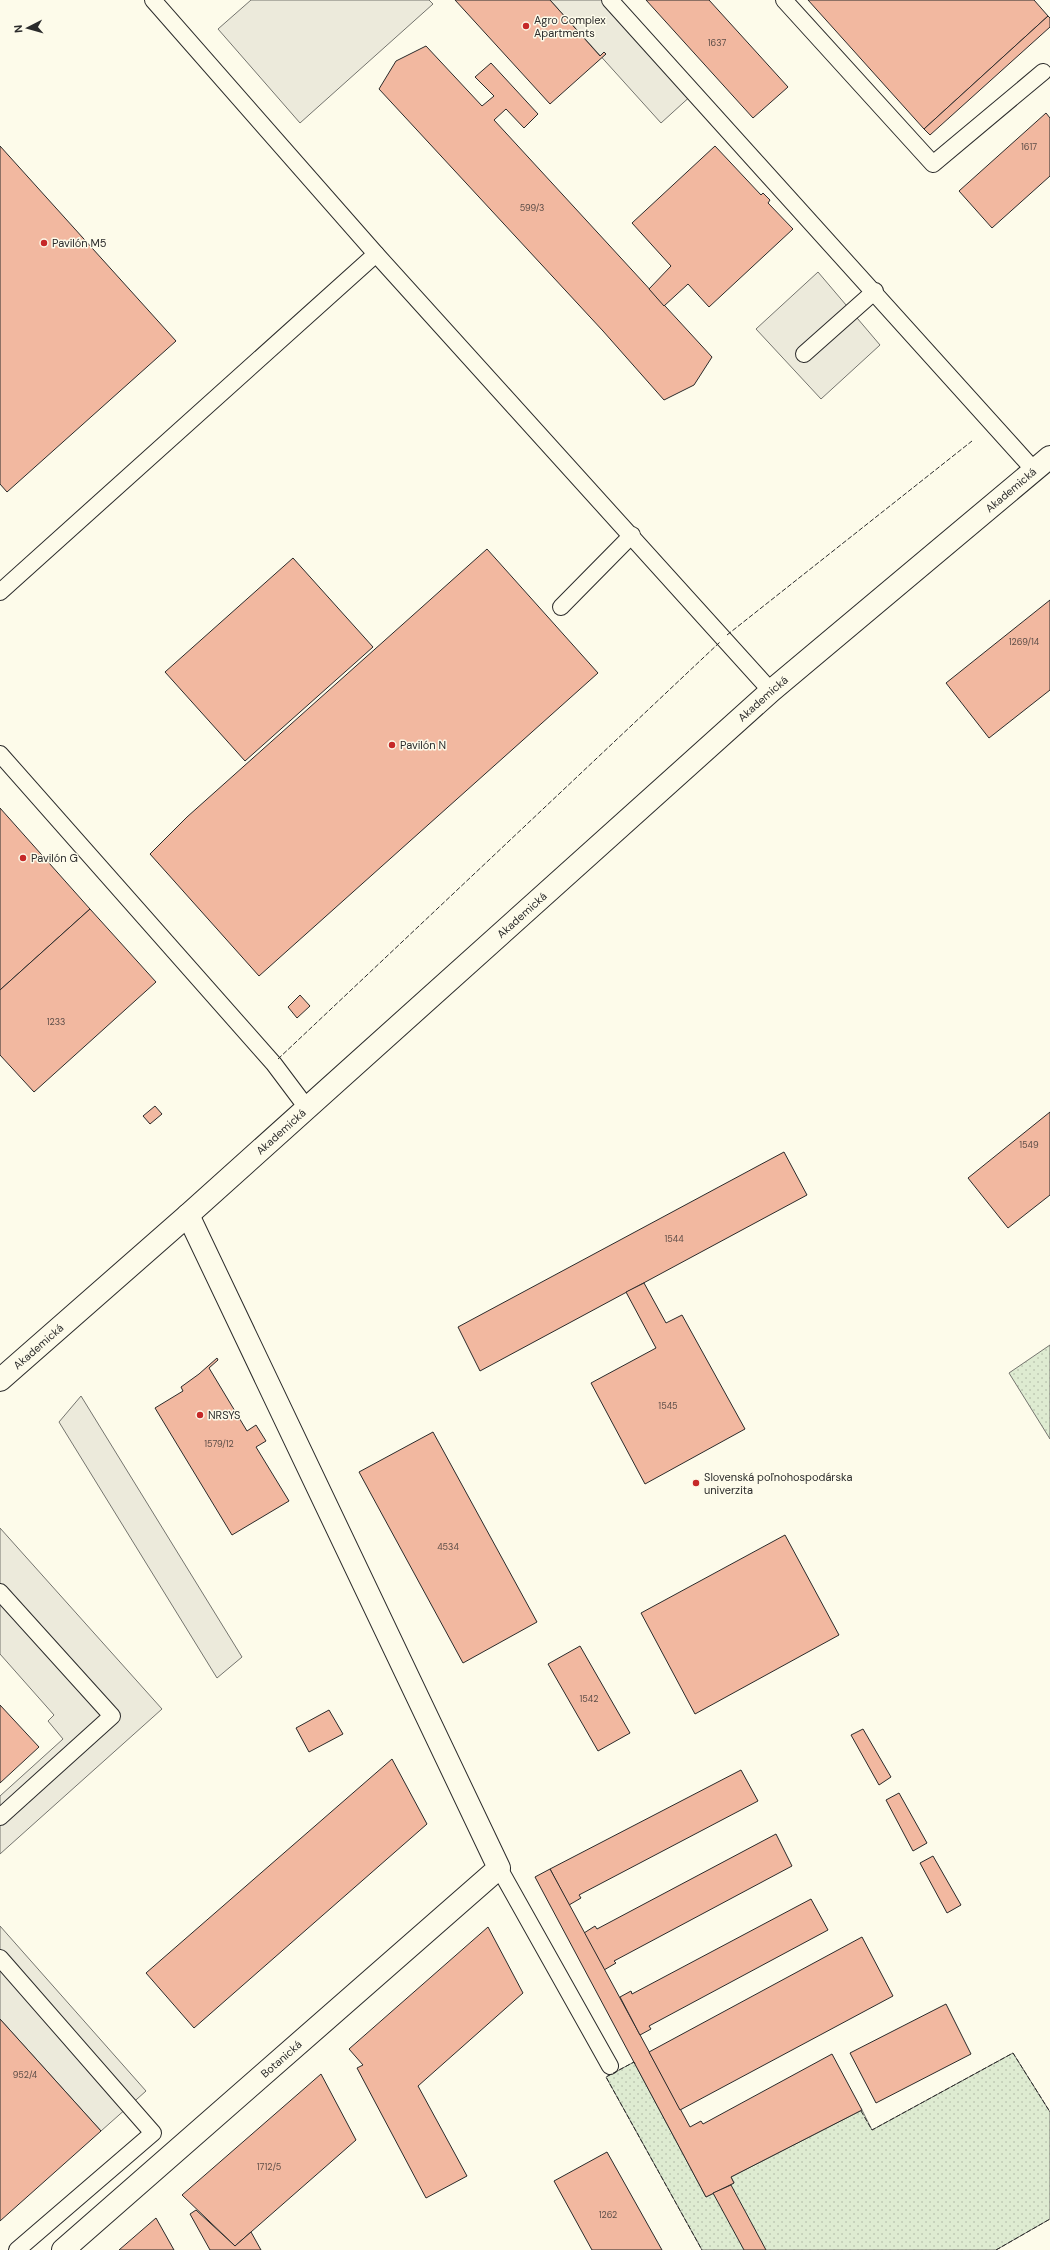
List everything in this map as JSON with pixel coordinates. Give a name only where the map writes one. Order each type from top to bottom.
[{"type":"street","name":"Akademická","points":[[0,1380],[188,1215],[771,691],[1042,463]]},
{"type":"street","points":[[188,1215],[500,1868]]},
{"type":"street","name":"Botanická","points":[[63,2250],[500,1868]]},
{"type":"lane","points":[[153,0],[376,254],[632,535],[771,691]]},
{"type":"lane","points":[[610,0],[808,220],[875,292],[1042,463]]},
{"type":"lane","points":[[784,0],[933,164],[1048,73]]},
{"type":"lane","points":[[0,592],[376,254]]},
{"type":"lane","points":[[804,354],[875,292]]},
{"type":"lane","points":[[561,607],[632,535]]},
{"type":"lane","points":[[0,754],[274,1064],[307,1108]]},
{"type":"lane","points":[[0,1592],[112,1716],[0,1817]]},
{"type":"lane","points":[[500,1868],[610,2066]]},
{"type":"lane","points":[[0,1958],[153,2133],[17,2250]]},
{"type":"green space","points":[[1050,1345],[1050,1439],[1009,1373]]},
{"type":"green space","points":[[1013,2053],[1050,2112],[1050,2219],[996,2250],[702,2250],[606,2077],[634,2062],[706,2197],[734,2183],[731,2177],[862,2110],[872,2130]]},
{"type":"shaded area","points":[[251,0],[429,0],[433,4],[300,123],[218,29]]},
{"type":"shaded area","points":[[550,0],[611,0],[694,93],[661,123]]},
{"type":"shaded area","points":[[818,272],[880,345],[821,399],[756,329]]},
{"type":"shaded area","points":[[81,1396],[242,1657],[217,1678],[59,1422]]},
{"type":"shaded area","points":[[0,1528],[162,1709],[0,1854],[0,1796],[63,1739],[48,1721],[54,1715],[0,1654]]},
{"type":"shaded area","points":[[0,1926],[146,2091],[101,2131],[0,2019]]},
{"type":"building","name":"Agro Complex Apartments","points":[[455,0],[550,0],[600,56],[604,52],[606,54],[550,104]]},
{"type":"building","points":[[646,0],[709,0],[788,87],[753,118]]},
{"type":"building","points":[[808,0],[1034,0],[1048,16],[924,129]]},
{"type":"building","points":[[1048,16],[1050,18],[1050,27],[930,135],[924,129]]},
{"type":"building","points":[[426,46],[482,106],[494,96],[475,77],[491,63],[538,114],[524,128],[506,109],[494,120],[712,357],[694,385],[664,400],[603,331],[379,89],[396,61]]},
{"type":"building","points":[[1046,113],[1050,118],[1050,176],[992,228],[959,191]]},
{"type":"building","name":"Pavilón M5","points":[[0,146],[176,341],[7,492],[0,484]]},
{"type":"building","points":[[715,146],[761,195],[763,193],[770,200],[768,203],[793,229],[709,307],[688,284],[664,306],[649,289],[671,266],[632,223]]},
{"type":"building","name":"Pavilón N","points":[[487,549],[598,673],[259,976],[150,854],[187,817]]},
{"type":"building","points":[[293,558],[373,647],[245,761],[165,672]]},
{"type":"building","points":[[1050,600],[1050,690],[989,738],[946,683]]},
{"type":"building","name":"Pavilón G","points":[[0,808],[90,909],[0,990]]},
{"type":"building","points":[[90,909],[156,982],[34,1092],[0,1055],[0,990]]},
{"type":"building","points":[[300,995],[310,1006],[297,1018],[288,1007]]},
{"type":"building","points":[[155,1106],[162,1114],[150,1124],[143,1116]]},
{"type":"building","points":[[1050,1112],[1050,1195],[1008,1228],[968,1178]]},
{"type":"building","points":[[784,1152],[807,1195],[480,1371],[458,1327]]},
{"type":"building","points":[[644,1283],[666,1323],[682,1315],[745,1429],[645,1484],[591,1383],[656,1348],[626,1292]]},
{"type":"building","points":[[217,1358],[218,1360],[209,1368],[247,1431],[256,1425],[266,1441],[256,1447],[289,1501],[232,1535],[155,1408],[183,1391],[181,1387]]},
{"type":"building","points":[[433,1432],[537,1622],[463,1663],[359,1472]]},
{"type":"building","points":[[785,1535],[839,1635],[695,1714],[641,1613]]},
{"type":"building","points":[[580,1646],[630,1733],[598,1751],[548,1664]]},
{"type":"building","points":[[0,1705],[39,1747],[0,1783]]},
{"type":"building","points":[[329,1710],[343,1734],[309,1752],[296,1728]]},
{"type":"building","points":[[863,1729],[891,1777],[879,1785],[851,1735]]},
{"type":"building","points":[[392,1759],[427,1824],[194,2028],[146,1973]]},
{"type":"building","points":[[741,1770],[758,1801],[579,1895],[581,1898],[569,1905],[550,1869]]},
{"type":"building","points":[[899,1793],[927,1843],[913,1851],[886,1800]]},
{"type":"building","points":[[776,1834],[792,1866],[614,1961],[616,1963],[604,1970],[584,1933],[595,1926],[597,1929]]},
{"type":"building","points":[[933,1856],[961,1905],[947,1913],[920,1863]]},
{"type":"building","points":[[550,1869],[690,2127],[701,2121],[703,2124],[832,2054],[862,2110],[731,2177],[734,2183],[706,2197],[535,1877]]},
{"type":"building","points":[[811,1899],[828,1930],[649,2026],[651,2029],[640,2035],[620,1997],[631,1991],[632,1994]]},
{"type":"building","points":[[488,1927],[523,1993],[418,2086],[467,2176],[426,2198],[357,2068],[363,2065],[349,2049]]},
{"type":"building","points":[[862,1937],[893,1996],[680,2110],[649,2052]]},
{"type":"building","points":[[946,2004],[971,2054],[876,2103],[850,2053]]},
{"type":"building","points":[[0,2019],[101,2131],[0,2221]]},
{"type":"building","points":[[321,2074],[356,2140],[235,2246],[182,2195]]},
{"type":"building","points":[[607,2152],[662,2250],[592,2250],[554,2181]]},
{"type":"building","points":[[731,2185],[766,2250],[744,2250],[713,2193]]},
{"type":"building","points":[[196,2210],[235,2246],[251,2232],[261,2250],[210,2250],[190,2214]]},
{"type":"building","points":[[156,2218],[174,2250],[119,2250]]},
{"type":"fence","points":[[727,635],[972,441]]},
{"type":"fence","points":[[278,1059],[720,642]]},
{"type":"fence","points":[[861,2111],[872,2130],[1013,2053],[1050,2112]]},
{"type":"fence","points":[[635,2064],[634,2062],[606,2077],[702,2250]]},
{"type":"fence","points":[[996,2250],[1050,2219]]},
{"type":"place","name":"Agro Complex Apartments","points":[[526,26]]},
{"type":"place","name":"Pavilón M5","points":[[44,243]]},
{"type":"place","name":"Pavilón N","points":[[392,745]]},
{"type":"place","name":"Pavilón G","points":[[23,858]]},
{"type":"place","name":"NRSYS","points":[[200,1415]]},
{"type":"place","name":"Slovenská poľnohospodárska univerzita","points":[[696,1483]]}]
